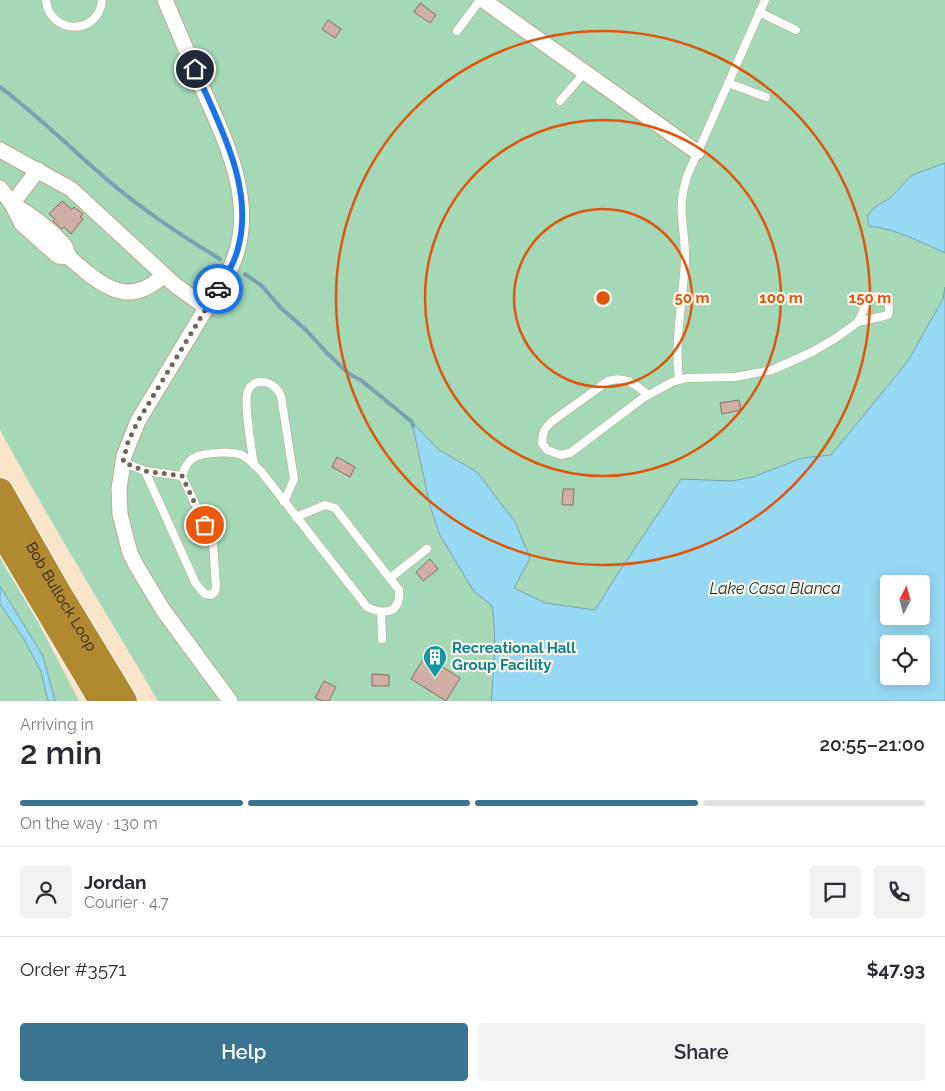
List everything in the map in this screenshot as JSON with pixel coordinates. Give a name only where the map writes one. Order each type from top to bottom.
[{"type":"highway","name":"Bob Bullock Loop","points":[[0,491],[56,589],[124,701]]},
{"type":"highway","name":"Bob Bullock Loop","points":[[0,529],[102,701]]},
{"type":"street","points":[[165,0],[224,138],[239,188],[242,211],[239,247],[231,267],[138,421],[128,442],[119,489],[120,508],[130,554],[153,596],[230,701]]},
{"type":"street","points":[[482,0],[697,152]]},
{"type":"street","points":[[0,150],[64,184],[79,195],[183,292],[207,308]]},
{"type":"street","points":[[12,204],[38,170]]},
{"type":"street","points":[[0,188],[12,204],[29,214],[65,246],[69,257],[101,284],[117,291],[141,290],[153,284],[164,275]]},
{"type":"lane","points":[[46,0],[50,14],[56,21],[65,26],[74,27],[84,26],[92,21],[98,14],[102,0]]},
{"type":"lane","points":[[458,31],[482,0]]},
{"type":"lane","points":[[679,379],[678,359],[685,259],[681,202],[685,182],[765,0]]},
{"type":"lane","points":[[759,12],[796,30]]},
{"type":"lane","points":[[560,101],[585,72]]},
{"type":"lane","points":[[728,83],[766,97]]},
{"type":"lane","points":[[648,395],[624,379],[618,378],[608,381],[548,425],[542,438],[544,447],[551,453],[570,453],[648,395],[679,379],[735,377],[772,370],[799,359],[825,345],[858,322]]},
{"type":"lane","points":[[254,465],[246,396],[252,386],[260,382],[267,382],[274,385],[281,396],[294,480],[284,502]]},
{"type":"lane","points":[[182,476],[190,460],[204,454],[238,454],[244,456],[254,465],[284,502],[366,607],[381,612],[392,610],[397,606],[400,598],[399,590],[335,508],[325,505],[296,517]]},
{"type":"lane","points":[[123,462],[145,471],[182,476]]},
{"type":"lane","points":[[145,471],[196,584],[205,594],[210,595],[215,592],[216,587],[214,545],[182,476]]},
{"type":"lane","points":[[390,578],[427,549]]},
{"type":"lane","points":[[381,612],[382,639]]},
{"type":"green space","points":[[0,0],[945,0],[945,701],[158,701],[0,430]]},
{"type":"green space","points":[[0,558],[38,622],[79,701],[0,701]]},
{"type":"water","points":[[945,163],[945,253],[899,233],[869,226],[867,216],[874,208],[890,198],[912,175]]},
{"type":"water","name":"Lake Casa Blanca","points":[[945,287],[945,701],[491,701],[495,641],[492,606],[473,590],[440,535],[430,506],[412,422],[439,450],[477,472],[515,522],[530,558],[514,588],[545,603],[595,610],[681,479],[732,481],[753,477],[802,458],[831,455],[908,361],[943,299]]},
{"type":"water","points":[[0,586],[43,656],[55,701],[48,701],[41,672],[24,639],[0,604]]},
{"type":"building","points":[[420,3],[436,15],[430,23],[414,12]]},
{"type":"building","points":[[328,20],[341,29],[335,38],[322,29]]},
{"type":"building","points":[[62,201],[72,209],[74,207],[83,214],[80,217],[83,219],[71,234],[64,227],[62,229],[53,221],[55,219],[49,214]]},
{"type":"building","points":[[739,400],[741,410],[722,414],[720,403]]},
{"type":"building","points":[[337,457],[355,467],[350,477],[332,467]]},
{"type":"building","points":[[563,489],[574,489],[573,505],[562,505]]},
{"type":"building","points":[[430,559],[438,569],[423,581],[416,572]]},
{"type":"building","name":"Recreational Hall Group Facility","points":[[425,656],[460,678],[446,701],[411,679]]},
{"type":"building","points":[[372,674],[389,675],[389,686],[372,686]]},
{"type":"building","points":[[324,681],[336,687],[329,701],[315,698]]},
{"type":"waterway","points":[[0,87],[123,193],[164,223],[220,259]]},
{"type":"waterway","points":[[245,274],[262,286],[281,308],[306,330],[348,373],[362,381],[412,422],[413,426]]},
{"type":"way so far","points":[[205,525],[182,476],[145,471],[123,462],[128,442],[138,421],[218,289]]},
{"type":"place","name":"Recreational Hall Group Facility","points":[[435,678]]},
{"type":"route","points":[[195,69],[229,152],[237,176],[241,200],[241,236],[239,247],[231,267],[218,289]]}]
